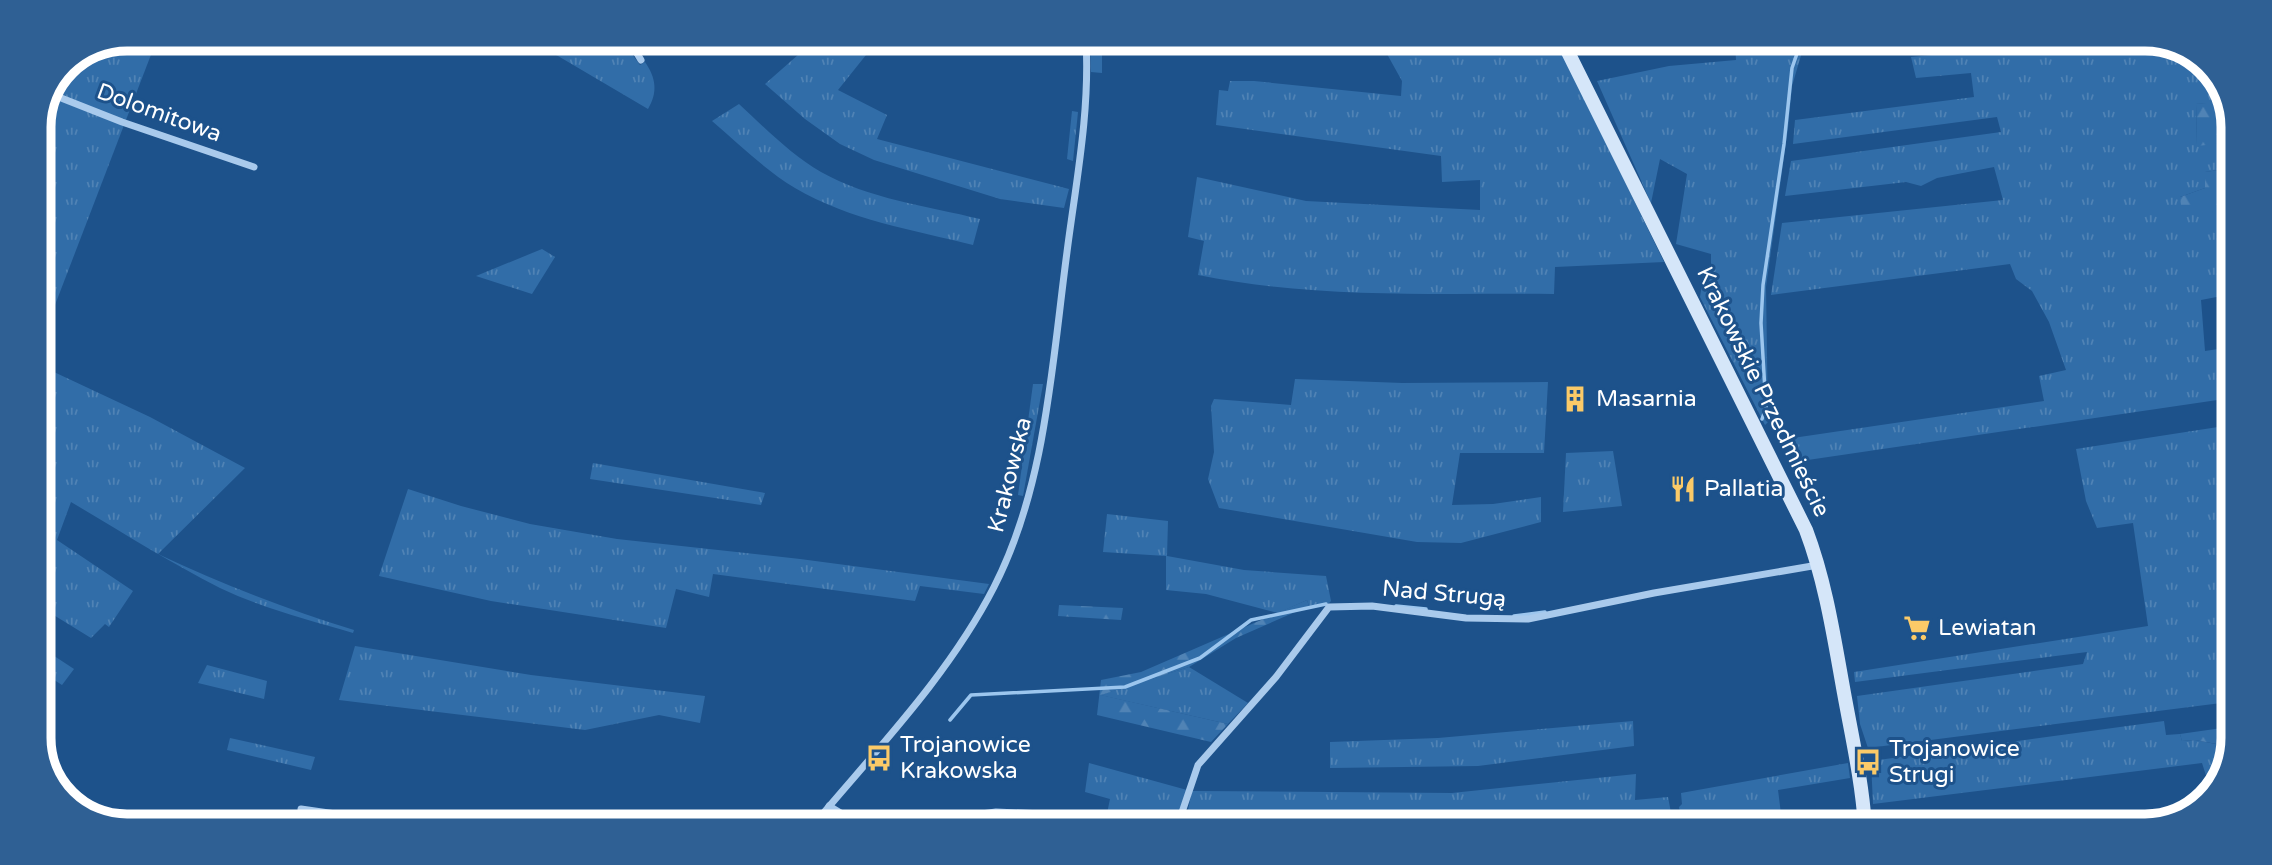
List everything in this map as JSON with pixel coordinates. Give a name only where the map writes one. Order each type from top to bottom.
[{"type":"main road","name":"Krakowskie Przedmieście","points":[[1568,51],[1795,503],[1818,565],[1864,814]]},
{"type":"street","points":[[635,51],[641,61]]},
{"type":"street","name":"Krakowska","points":[[823,814],[943,668],[988,599],[1016,538],[1031,490],[1045,408],[1083,137],[1088,73],[1087,51]]},
{"type":"street","name":"Dolomitowa","points":[[58,97],[122,122],[254,167]]},
{"type":"street","name":"Nad Strugą","points":[[1181,814],[1198,765],[1276,677],[1329,607],[1372,606],[1466,618],[1528,619],[1654,593],[1818,565]]},
{"type":"street","points":[[830,806],[843,814]]},
{"type":"street","points":[[301,809],[336,814]]},
{"type":"street","points":[[991,814],[1043,814]]},
{"type":"green space","points":[[152,51],[55,305],[51,303],[51,127],[57,98],[73,73],[98,57],[112,52]]},
{"type":"green space","points":[[548,51],[630,51],[640,65],[645,62],[652,74],[654,91],[648,109]]},
{"type":"green space","points":[[802,51],[869,51],[838,90],[887,115],[877,139],[1069,189],[1064,208],[1000,199],[874,160],[840,144],[805,119],[765,84]]},
{"type":"green space","points":[[1090,51],[1102,51],[1102,73],[1091,72]]},
{"type":"green space","points":[[1385,51],[1561,51],[1664,262],[1555,267],[1554,294],[1331,291],[1242,283],[1198,275],[1204,241],[1188,237],[1197,177],[1306,201],[1480,210],[1480,180],[1442,182],[1441,156],[1216,125],[1219,90],[1228,91],[1230,81],[1401,96],[1402,81]]},
{"type":"green space","points":[[1736,51],[1802,51],[1792,86],[1766,287],[1768,422],[1765,425],[1700,297],[1703,278],[1711,270],[1711,254],[1676,244],[1687,174],[1660,159],[1651,203],[1597,81],[1669,66],[1736,60]]},
{"type":"green space","points":[[1973,51],[2155,51],[2183,61],[2199,73],[2210,88],[2212,103],[2196,104],[2197,145],[2221,143],[2221,170],[2205,172],[2205,188],[2180,197],[2212,211],[2221,228],[2221,296],[2201,300],[2205,351],[2221,349],[2221,399],[1794,462],[1786,439],[2044,401],[2039,376],[2066,370],[2049,322],[2032,291],[2016,279],[2010,264],[1771,295],[1782,223],[2003,200],[1994,167],[1937,178],[1921,186],[1906,182],[1785,196],[1791,161],[2001,132],[1997,117],[1793,144],[1795,120],[1974,97],[1971,73],[1916,78],[1911,57]]},
{"type":"green space","points":[[2217,102],[2220,112],[2221,143],[2197,146],[2196,104]]},
{"type":"green space","points":[[739,104],[799,157],[839,181],[899,201],[980,219],[973,245],[859,216],[795,188],[763,165],[712,121]]},
{"type":"green space","points":[[1072,111],[1078,112],[1073,161],[1067,159]]},
{"type":"green space","points":[[2221,170],[2221,233],[2214,233],[2212,211],[2182,213],[2180,197],[2205,188],[2205,172]]},
{"type":"green space","points":[[542,249],[555,257],[532,294],[476,276]]},
{"type":"green space","points":[[51,371],[150,417],[245,468],[158,554],[71,502],[57,540],[133,591],[109,627],[105,624],[91,638],[51,613]]},
{"type":"green space","points":[[1295,379],[1402,383],[1548,382],[1544,453],[1460,453],[1452,505],[1493,504],[1541,497],[1541,522],[1461,543],[1417,542],[1219,508],[1208,479],[1214,452],[1211,406],[1214,399],[1291,405]]},
{"type":"green space","points":[[1033,384],[1043,384],[1023,496],[1018,495]]},
{"type":"green space","points":[[2221,427],[2221,703],[1868,748],[1860,724],[1857,696],[2083,664],[2087,652],[1855,682],[1854,672],[2148,626],[2133,523],[2097,528],[2086,501],[2076,449]]},
{"type":"green space","points":[[1613,451],[1622,506],[1563,512],[1566,453]]},
{"type":"green space","points":[[593,463],[765,493],[761,505],[590,479]]},
{"type":"green space","points":[[408,489],[530,524],[617,539],[800,559],[989,584],[984,594],[920,586],[915,601],[713,574],[709,597],[676,589],[666,628],[491,601],[379,576]]},
{"type":"green space","points":[[1107,514],[1168,521],[1167,556],[1244,570],[1326,576],[1331,601],[1326,606],[1309,606],[1307,600],[1278,613],[1206,594],[1166,590],[1166,556],[1103,552]]},
{"type":"green space","points":[[159,554],[254,595],[354,630],[353,633],[252,602],[220,588]]},
{"type":"green space","points":[[1307,600],[1309,606],[1236,638],[1189,667],[1101,695],[1228,724],[1211,742],[1097,715],[1101,680],[1141,672]]},
{"type":"green space","points":[[1059,605],[1123,608],[1121,620],[1058,616]]},
{"type":"green space","points":[[355,646],[531,675],[705,696],[700,723],[659,715],[585,730],[339,700]]},
{"type":"green space","points":[[51,654],[74,669],[62,685],[51,678]]},
{"type":"green space","points":[[207,665],[267,681],[264,699],[198,683]]},
{"type":"green space","points":[[1189,667],[1248,703],[1228,724],[1100,695]]},
{"type":"green space","points":[[1633,721],[1634,746],[1478,766],[1330,768],[1330,742],[1438,738]]},
{"type":"green space","points":[[2164,721],[2166,735],[2180,734],[2182,741],[2195,740],[2221,745],[2217,762],[2208,780],[2202,763],[1873,804],[1871,761]]},
{"type":"green space","points":[[2221,728],[2221,745],[2195,740],[2182,741],[2180,734]]},
{"type":"green space","points":[[230,738],[315,757],[311,770],[227,750]]},
{"type":"green space","points":[[1089,763],[1187,790],[1179,814],[1107,814],[1110,799],[1085,792]]},
{"type":"green space","points":[[1848,763],[1850,778],[1778,790],[1781,814],[1680,814],[1681,793]]},
{"type":"green space","points":[[1636,774],[1635,800],[1668,797],[1671,814],[1187,814],[1192,791],[1452,793]]},
{"type":"waterway","points":[[1762,419],[1766,408],[1761,323],[1763,285],[1784,144],[1792,68],[1798,51]]},
{"type":"waterway","points":[[950,720],[971,695],[1125,687],[1200,658],[1251,620],[1326,604]]},
{"type":"waterway","points":[[1396,606],[1426,609]]},
{"type":"waterway","points":[[1514,616],[1545,612]]},
{"type":"place","name":"Masarnia","points":[[1575,399]]},
{"type":"place","name":"Pallatia","points":[[1683,489]]},
{"type":"place","name":"Lewiatan","points":[[1917,628]]},
{"type":"place","name":"Trojanowice Krakowska","points":[[879,758]]},
{"type":"place","name":"Trojanowice Strugi","points":[[1868,762]]}]
